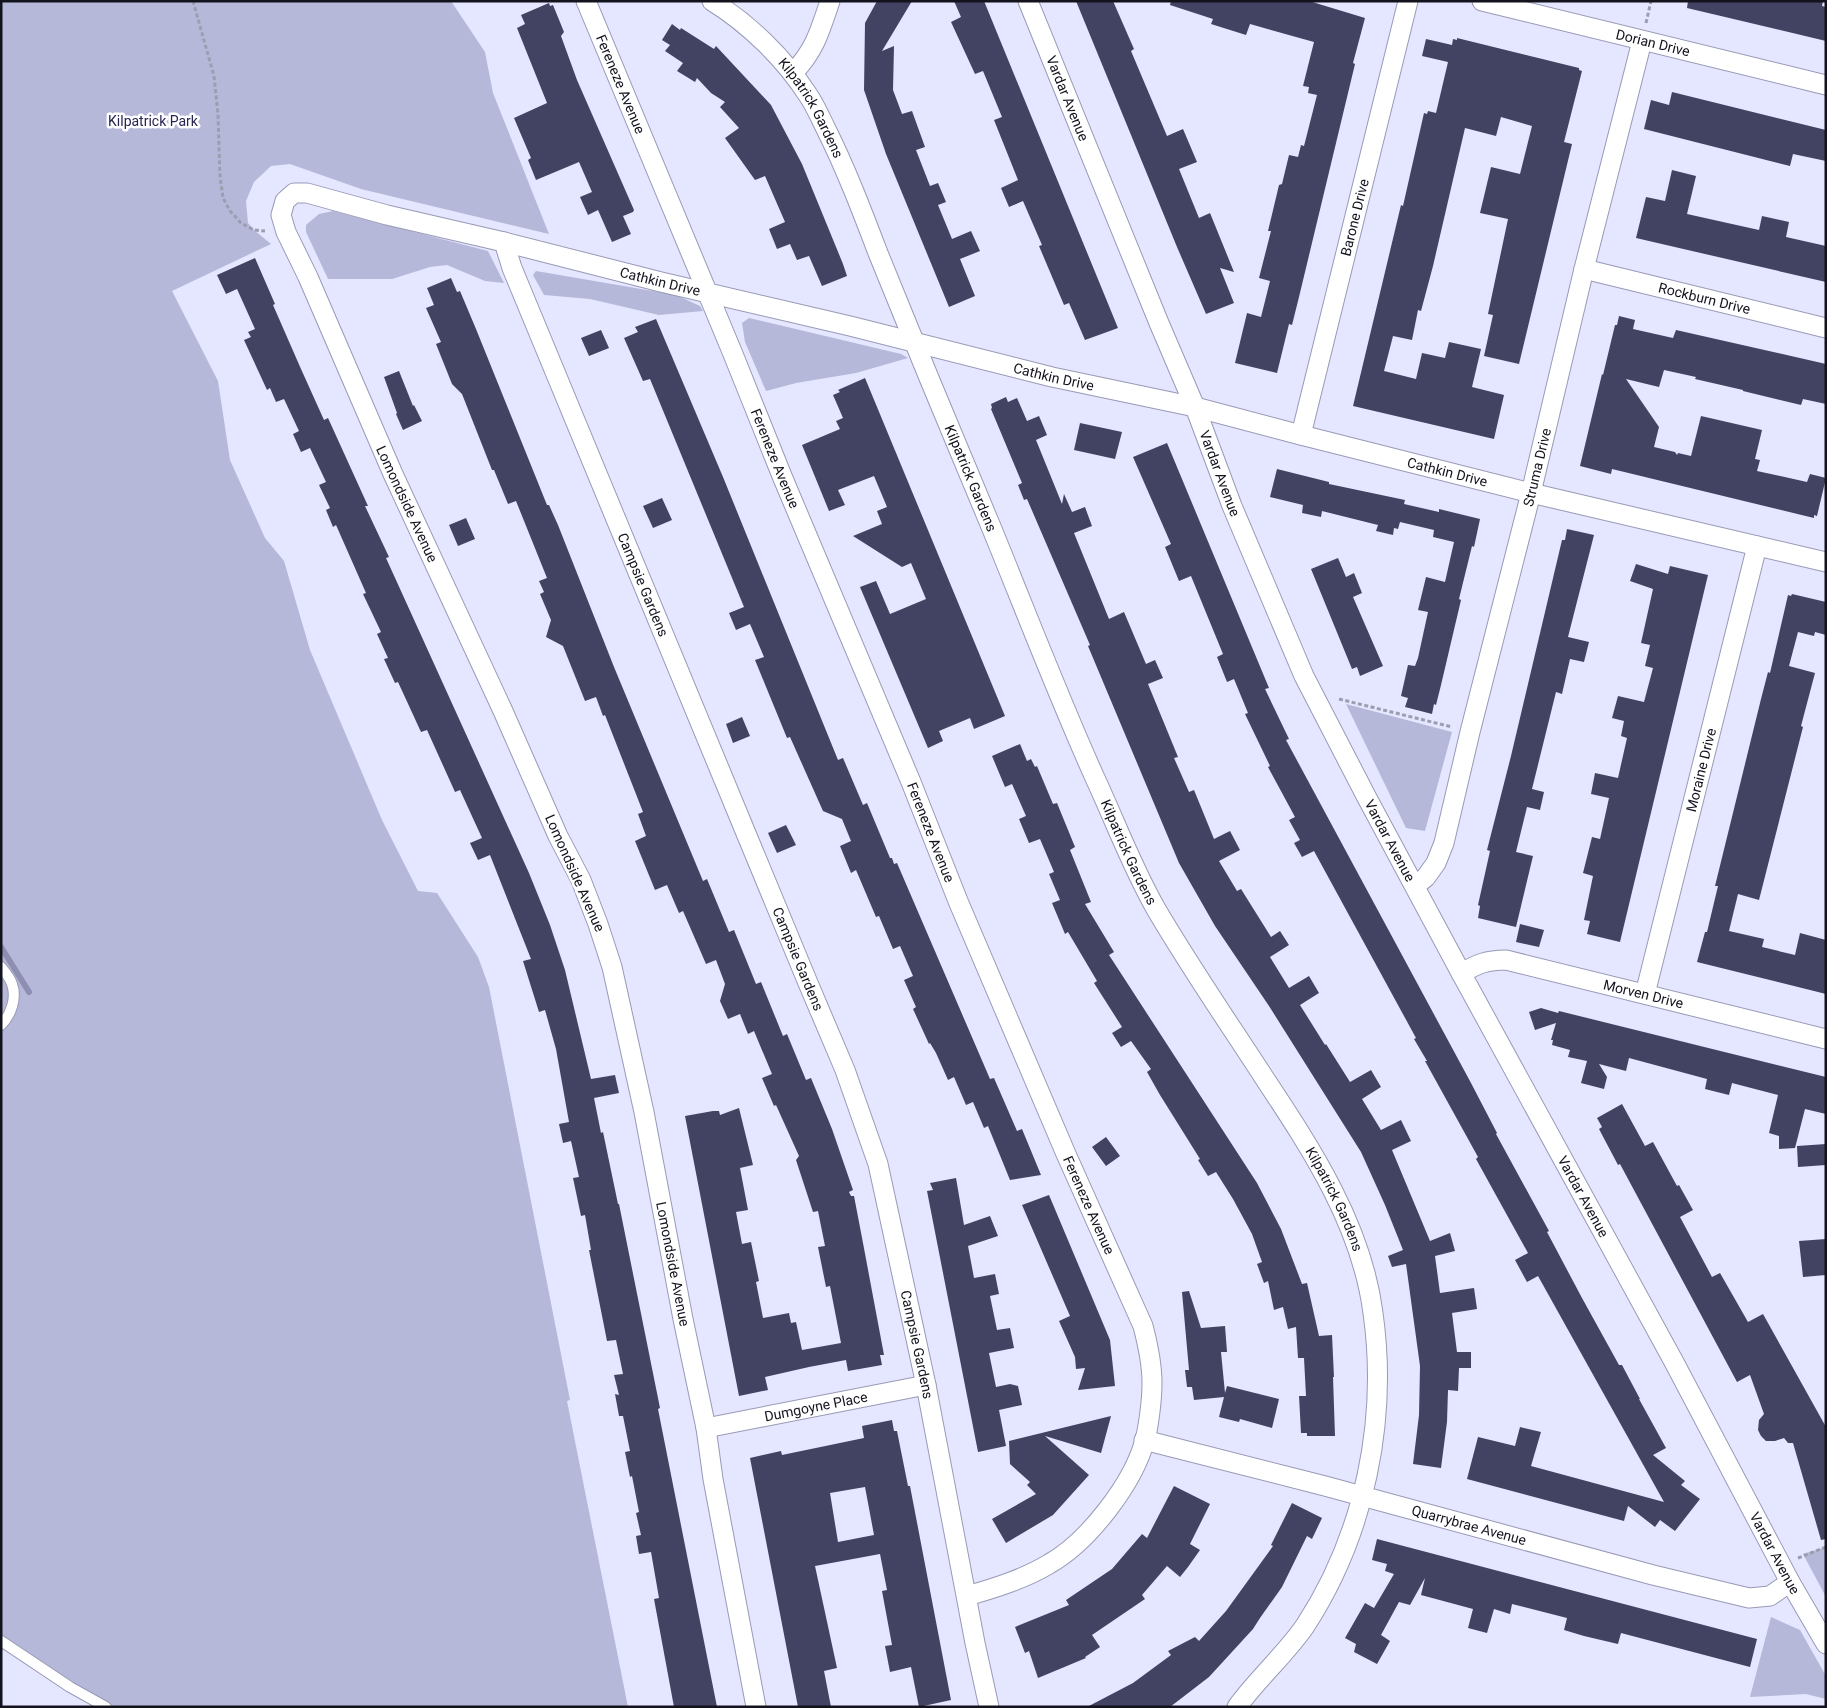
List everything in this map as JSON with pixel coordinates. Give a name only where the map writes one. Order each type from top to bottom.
[{"type":"street","name":"Fereneze Avenue","points":[[586,1],[708,292],[785,485],[911,782],[966,919],[1066,1154],[1144,1326],[1150,1354],[1152,1384],[1144,1440],[1132,1469],[1114,1501],[1073,1547],[1049,1564],[1020,1578],[967,1596]]},
{"type":"street","name":"Kilpatrick Gardens","points":[[712,1],[751,30],[793,73],[810,97],[846,170],[1061,700],[1142,882],[1197,975],[1306,1142],[1328,1180],[1345,1217],[1369,1287],[1374,1319],[1376,1353],[1375,1430],[1362,1496],[1347,1544],[1319,1601],[1288,1648],[1237,1707]]},
{"type":"street","points":[[793,73],[806,59],[816,41],[830,1]]},
{"type":"street","name":"Vardar Avenue","points":[[1028,1],[1195,407],[1232,506],[1304,676],[1414,886],[1674,1362],[1786,1575],[1826,1644]]},
{"type":"street","name":"Barone Drive","points":[[1301,435],[1408,1]]},
{"type":"street","name":"Dorian Drive","points":[[1482,1],[1826,85]]},
{"type":"street","name":"Struma Drive","points":[[1414,886],[1426,877],[1436,863],[1444,843],[1470,732],[1531,493],[1584,269],[1642,41]]},
{"type":"street","name":"Cathkin Drive","points":[[285,201],[294,193],[306,193],[387,215],[1052,377],[1195,407],[1531,493],[1826,562]]},
{"type":"street","name":"Lomondside Avenue","points":[[285,201],[281,216],[286,232],[308,277],[393,474],[503,711],[558,836],[581,880],[612,967],[644,1112],[706,1428],[713,1479],[756,1707]]},
{"type":"street","name":"Campsie Gardens","points":[[504,242],[512,268],[863,1117],[878,1164],[926,1385],[989,1707]]},
{"type":"street","name":"Rockburn Drive","points":[[1584,269],[1826,328]]},
{"type":"street","name":"Moraine Drive","points":[[1645,994],[1757,546]]},
{"type":"street","name":"Morven Drive","points":[[1461,973],[1480,963],[1492,960],[1506,960],[1826,1039]]},
{"type":"street","name":"Dumgoyne Place","points":[[706,1428],[926,1385]]},
{"type":"street","name":"Quarrybrae Avenue","points":[[1144,1440],[1362,1496],[1653,1575],[1749,1598],[1770,1596],[1786,1575]]},
{"type":"lane","points":[[1,967],[12,984],[14,1000],[8,1019],[1,1025]]},
{"type":"lane","points":[[1,1642],[70,1687],[106,1707]]},
{"type":"path","points":[[193,1],[214,76],[223,198],[230,211],[241,224],[254,230],[286,232]]},
{"type":"path","points":[[1314,694],[1470,732]]},
{"type":"path","points":[[1786,1575],[1803,1554],[1826,1547]]},
{"type":"green space","name":"Kilpatrick Park","points":[[1,1],[451,1],[485,52],[493,93],[549,234],[361,189],[290,164],[271,166],[254,182],[246,201],[248,223],[271,244],[172,291],[218,381],[230,460],[265,538],[284,561],[310,650],[382,820],[418,891],[437,893],[478,957],[489,987],[570,1400],[567,1401],[628,1707],[106,1707],[1,1641]]},
{"type":"green space","points":[[333,211],[488,251],[504,283],[485,281],[447,265],[430,267],[392,279],[328,279],[306,232],[306,225],[319,214]]},
{"type":"green space","points":[[536,271],[676,295],[700,306],[703,311],[659,315],[590,299],[544,295],[533,275]]},
{"type":"green space","points":[[749,318],[901,354],[908,358],[856,373],[796,383],[766,391],[745,342],[742,323]]},
{"type":"green space","points":[[1346,704],[1452,732],[1425,831],[1406,828]]},
{"type":"green space","points":[[1826,1547],[1826,1597],[1803,1554]]},
{"type":"green space","points":[[1771,1617],[1800,1630],[1826,1676],[1826,1699],[1806,1694],[1750,1697]]},
{"type":"building","points":[[877,1],[912,1],[882,51],[894,46],[893,90],[902,114],[912,111],[925,147],[916,150],[930,186],[938,183],[946,202],[938,205],[952,239],[971,231],[980,251],[960,259],[975,296],[949,307],[886,154],[864,90],[865,23]]},
{"type":"building","points":[[954,1],[984,1],[1118,328],[1085,340],[1069,303],[1064,305],[1039,246],[1042,245],[1023,201],[1009,207],[1001,188],[1018,180],[994,120],[1002,117],[983,71],[975,74],[951,22],[961,17]]},
{"type":"building","points":[[1076,1],[1113,1],[1134,49],[1131,51],[1167,136],[1183,129],[1197,162],[1179,169],[1199,218],[1210,213],[1234,272],[1220,268],[1234,303],[1206,314]]},
{"type":"building","points":[[1171,1],[1309,1],[1365,18],[1299,297],[1292,325],[1289,324],[1277,373],[1235,363],[1247,313],[1261,317],[1270,281],[1259,278],[1271,231],[1268,231],[1279,185],[1282,184],[1289,155],[1298,157],[1301,145],[1304,146],[1317,95],[1308,93],[1309,87],[1303,86],[1314,42],[1250,24],[1246,35],[1211,24],[1213,19],[1170,5]]},
{"type":"building","points":[[1688,1],[1823,1],[1822,6],[1826,7],[1826,41],[1687,8]]},
{"type":"building","points":[[549,3],[550,6],[553,5],[564,32],[561,36],[577,80],[634,210],[623,216],[631,234],[612,242],[598,210],[588,215],[580,197],[592,192],[579,162],[536,180],[528,160],[531,158],[514,118],[547,103],[517,28],[525,24],[521,15]]},
{"type":"building","points":[[672,24],[714,49],[716,46],[771,105],[802,164],[847,276],[822,286],[809,256],[797,260],[790,244],[777,249],[769,229],[785,222],[765,176],[755,180],[725,138],[739,128],[720,107],[725,102],[711,93],[697,78],[695,82],[677,71],[683,63],[665,51],[670,45],[662,40]]},
{"type":"building","points":[[1457,38],[1579,68],[1582,71],[1564,142],[1572,144],[1519,364],[1484,356],[1493,315],[1488,314],[1508,219],[1480,213],[1491,167],[1520,174],[1532,126],[1501,117],[1496,136],[1465,128],[1433,266],[1421,311],[1418,310],[1412,340],[1393,336],[1384,371],[1416,379],[1422,353],[1445,358],[1449,342],[1481,349],[1472,387],[1504,395],[1494,439],[1353,406],[1424,113],[1427,114],[1428,111],[1436,113],[1448,62],[1422,56],[1426,39],[1452,45],[1453,39],[1457,40]]},
{"type":"building","points":[[1672,92],[1826,130],[1826,161],[1793,154],[1790,166],[1644,129],[1651,100],[1669,105]]},
{"type":"building","points":[[1672,170],[1696,176],[1687,214],[1759,230],[1762,216],[1789,222],[1786,237],[1826,246],[1826,282],[1636,238],[1646,197],[1665,201]]},
{"type":"building","points":[[255,258],[301,369],[324,420],[328,418],[368,506],[365,506],[389,557],[386,558],[529,873],[550,925],[565,970],[591,1079],[615,1075],[619,1093],[594,1098],[619,1204],[717,1707],[674,1707],[654,1599],[659,1598],[651,1552],[639,1554],[636,1536],[641,1535],[636,1513],[639,1512],[625,1452],[630,1451],[623,1416],[619,1416],[615,1394],[619,1395],[614,1375],[623,1374],[616,1340],[607,1341],[589,1250],[591,1250],[585,1215],[581,1216],[573,1178],[579,1177],[571,1141],[563,1143],[559,1124],[569,1122],[556,1049],[545,1010],[539,1012],[523,961],[531,959],[490,855],[478,860],[470,843],[482,838],[460,790],[455,792],[427,730],[421,732],[398,682],[395,683],[384,659],[388,658],[377,634],[381,632],[363,594],[366,593],[336,525],[333,527],[326,510],[330,508],[319,485],[326,482],[310,448],[301,452],[293,434],[299,431],[284,399],[276,402],[270,388],[267,390],[244,340],[251,337],[248,332],[255,329],[237,289],[226,294],[217,275]]},
{"type":"building","points":[[451,278],[457,292],[460,291],[547,505],[549,505],[558,525],[614,667],[703,881],[707,879],[729,932],[734,930],[756,984],[761,982],[783,1036],[787,1034],[806,1080],[811,1078],[832,1129],[853,1190],[849,1192],[851,1196],[854,1196],[863,1243],[884,1355],[880,1355],[882,1365],[848,1371],[846,1360],[809,1367],[765,1377],[768,1390],[739,1396],[685,1116],[713,1111],[719,1111],[720,1115],[739,1108],[753,1165],[740,1168],[748,1210],[736,1212],[742,1244],[751,1242],[759,1281],[756,1282],[763,1318],[789,1313],[791,1323],[796,1322],[802,1350],[841,1343],[830,1286],[826,1287],[818,1247],[825,1246],[818,1211],[813,1212],[796,1160],[799,1156],[762,1078],[772,1074],[754,1031],[748,1034],[740,1014],[728,1019],[720,1001],[725,984],[716,960],[706,964],[683,911],[679,913],[667,885],[655,890],[635,841],[646,836],[638,814],[643,812],[605,715],[603,716],[596,697],[585,701],[563,646],[546,637],[551,620],[540,594],[544,592],[539,581],[547,578],[516,501],[508,504],[494,470],[492,470],[462,394],[452,384],[436,344],[441,342],[426,308],[434,305],[427,288]]},
{"type":"building","points":[[1619,316],[1635,320],[1633,329],[1673,338],[1676,330],[1826,364],[1826,404],[1803,399],[1801,405],[1664,370],[1659,387],[1626,379],[1659,427],[1654,447],[1675,452],[1677,455],[1678,453],[1691,456],[1701,416],[1762,430],[1755,459],[1760,460],[1757,471],[1807,482],[1810,474],[1826,478],[1817,516],[1814,515],[1814,518],[1612,469],[1611,474],[1580,466],[1602,374]]},
{"type":"building","points":[[656,319],[723,477],[838,760],[843,758],[863,805],[867,803],[890,858],[892,858],[894,864],[897,863],[990,1079],[994,1078],[1017,1131],[1022,1129],[1041,1175],[1010,1180],[988,1126],[984,1128],[973,1102],[966,1105],[954,1077],[948,1080],[913,1009],[916,1007],[904,980],[913,976],[900,946],[893,949],[879,916],[876,917],[856,870],[851,873],[840,846],[851,841],[842,819],[823,811],[790,737],[787,738],[755,660],[764,657],[750,624],[736,630],[729,613],[744,607],[650,379],[643,381],[624,338],[638,332],[635,327]]},
{"type":"building","points":[[601,330],[609,348],[589,356],[581,338]]},
{"type":"building","points":[[399,371],[413,406],[422,421],[403,430],[384,377]]},
{"type":"building","points":[[865,378],[1005,716],[974,729],[970,718],[939,731],[943,741],[928,748],[860,587],[876,581],[890,614],[926,599],[911,563],[902,567],[853,536],[882,524],[877,511],[887,507],[874,476],[838,490],[845,505],[829,511],[802,445],[840,429],[836,421],[843,418],[833,395],[840,392],[838,390]]},
{"type":"building","points":[[1006,397],[1008,402],[1017,398],[1027,421],[1039,416],[1047,435],[1036,440],[1062,504],[1064,494],[1072,512],[1085,507],[1092,526],[1074,533],[1109,619],[1124,612],[1146,664],[1155,660],[1163,678],[1148,684],[1178,757],[1174,758],[1189,792],[1194,790],[1214,839],[1230,831],[1240,850],[1219,861],[1237,891],[1241,889],[1271,937],[1280,931],[1289,945],[1270,957],[1289,988],[1309,976],[1319,993],[1300,1005],[1350,1082],[1371,1070],[1381,1087],[1362,1099],[1381,1130],[1401,1120],[1411,1141],[1392,1150],[1430,1241],[1450,1233],[1455,1251],[1435,1256],[1440,1293],[1474,1288],[1477,1309],[1452,1313],[1457,1352],[1471,1352],[1471,1368],[1459,1368],[1458,1391],[1448,1390],[1447,1422],[1441,1468],[1413,1464],[1419,1415],[1420,1366],[1406,1264],[1392,1267],[1388,1256],[1403,1250],[1385,1205],[1361,1152],[1269,1006],[1215,926],[1179,863],[1088,646],[1090,645],[1027,499],[1024,500],[1018,485],[1022,483],[991,409],[991,404]]},
{"type":"building","points":[[1080,423],[1122,432],[1115,459],[1074,450]]},
{"type":"building","points":[[1167,443],[1269,688],[1265,689],[1289,739],[1286,740],[1471,1083],[1582,1298],[1619,1365],[1622,1365],[1666,1448],[1653,1455],[1685,1481],[1681,1485],[1700,1499],[1675,1531],[1660,1520],[1655,1527],[1628,1506],[1624,1521],[1467,1479],[1478,1437],[1515,1446],[1520,1427],[1541,1432],[1531,1466],[1664,1502],[1538,1276],[1527,1282],[1515,1260],[1528,1253],[1476,1159],[1478,1157],[1425,1061],[1427,1061],[1414,1039],[1416,1038],[1314,851],[1302,857],[1294,843],[1300,840],[1289,820],[1295,817],[1268,767],[1270,766],[1245,714],[1248,713],[1234,679],[1227,682],[1217,657],[1223,654],[1191,576],[1179,581],[1165,547],[1171,544],[1133,457]]},
{"type":"building","points":[[1277,469],[1329,482],[1329,484],[1405,500],[1404,504],[1439,512],[1439,509],[1480,519],[1459,599],[1461,600],[1441,685],[1432,714],[1405,707],[1408,698],[1401,696],[1408,665],[1415,666],[1418,658],[1428,612],[1418,610],[1426,577],[1445,582],[1454,542],[1433,537],[1434,530],[1400,522],[1398,529],[1394,528],[1393,535],[1376,531],[1378,525],[1322,511],[1321,517],[1302,513],[1303,505],[1270,497]]},
{"type":"building","points":[[662,498],[672,520],[653,528],[643,506]]},
{"type":"building","points":[[466,518],[475,539],[458,546],[449,525]]},
{"type":"building","points":[[1567,529],[1594,535],[1568,637],[1589,642],[1584,662],[1570,659],[1562,694],[1556,692],[1532,789],[1544,792],[1540,810],[1527,807],[1516,852],[1533,856],[1516,927],[1478,918],[1480,906],[1478,905],[1490,851],[1487,850],[1562,540],[1565,540]]},
{"type":"building","points":[[1338,558],[1346,577],[1354,573],[1362,593],[1353,597],[1383,666],[1360,676],[1357,667],[1352,669],[1311,569]]},
{"type":"building","points":[[1636,564],[1668,574],[1670,566],[1708,575],[1620,942],[1587,934],[1590,921],[1584,920],[1593,876],[1583,873],[1592,837],[1600,839],[1609,798],[1591,794],[1595,773],[1618,778],[1627,738],[1621,736],[1624,721],[1612,718],[1618,696],[1644,702],[1653,668],[1645,666],[1650,645],[1641,643],[1653,589],[1630,581]]},
{"type":"building","points":[[1792,594],[1826,602],[1826,635],[1815,632],[1814,636],[1798,632],[1789,666],[1815,673],[1801,726],[1803,727],[1759,900],[1738,894],[1729,931],[1764,939],[1762,947],[1795,955],[1800,933],[1826,940],[1826,994],[1697,962],[1705,932],[1707,932],[1718,886],[1715,886],[1761,699],[1768,672],[1770,673],[1788,595],[1791,596]]},
{"type":"building","points":[[742,717],[750,736],[733,743],[726,724]]},
{"type":"building","points":[[1020,744],[1027,761],[1031,759],[1035,767],[1037,766],[1053,804],[1057,803],[1075,847],[1070,850],[1091,902],[1085,904],[1114,952],[1109,955],[1257,1183],[1281,1229],[1302,1284],[1307,1283],[1319,1336],[1332,1335],[1335,1436],[1307,1436],[1307,1433],[1301,1433],[1299,1396],[1306,1396],[1304,1358],[1298,1358],[1296,1327],[1288,1329],[1283,1307],[1274,1310],[1268,1281],[1264,1283],[1257,1264],[1262,1262],[1252,1234],[1233,1199],[1216,1172],[1208,1176],[1198,1160],[1200,1159],[1147,1072],[1151,1069],[1131,1041],[1121,1047],[1112,1033],[1122,1027],[1094,983],[1097,981],[1068,932],[1065,934],[1052,903],[1060,900],[1049,874],[1054,872],[1040,839],[1029,843],[1019,819],[1026,816],[1012,784],[1005,787],[992,756]]},
{"type":"building","points":[[786,825],[796,845],[777,853],[768,833]]},
{"type":"building","points":[[1520,924],[1544,930],[1539,947],[1516,942]]},
{"type":"building","points":[[1541,1008],[1826,1077],[1826,1114],[1805,1109],[1795,1148],[1779,1149],[1779,1136],[1769,1133],[1778,1095],[1732,1083],[1729,1095],[1705,1089],[1707,1079],[1629,1058],[1626,1071],[1599,1064],[1607,1077],[1604,1089],[1581,1083],[1587,1061],[1568,1057],[1570,1050],[1552,1045],[1553,1040],[1551,1040],[1556,1023],[1535,1030],[1529,1012]]},
{"type":"building","points":[[1622,1104],[1645,1146],[1653,1142],[1677,1186],[1679,1185],[1693,1210],[1680,1217],[1712,1277],[1720,1273],[1748,1322],[1763,1314],[1826,1427],[1826,1539],[1821,1540],[1793,1443],[1788,1443],[1784,1438],[1766,1441],[1761,1436],[1758,1430],[1759,1420],[1764,1414],[1750,1375],[1737,1382],[1620,1164],[1618,1165],[1599,1129],[1602,1127],[1597,1118]]},
{"type":"building","points":[[1106,1137],[1120,1156],[1106,1166],[1092,1147]]},
{"type":"building","points":[[1826,1144],[1826,1165],[1798,1167],[1797,1146]]},
{"type":"building","points":[[956,1178],[964,1225],[990,1216],[998,1236],[968,1246],[974,1278],[995,1274],[999,1294],[990,1296],[997,1330],[1010,1328],[1014,1348],[989,1353],[996,1387],[1010,1384],[1018,1386],[1022,1405],[999,1410],[1006,1446],[978,1452],[927,1191],[933,1190],[930,1183]]},
{"type":"building","points":[[1049,1195],[1110,1340],[1115,1386],[1078,1390],[1085,1368],[1076,1369],[1075,1357],[1059,1321],[1070,1316],[1022,1205]]},
{"type":"building","points":[[1826,1239],[1826,1275],[1803,1277],[1799,1241]]},
{"type":"building","points":[[1189,1291],[1201,1328],[1225,1326],[1227,1352],[1221,1352],[1225,1393],[1227,1386],[1279,1399],[1272,1428],[1240,1419],[1239,1422],[1219,1417],[1224,1397],[1194,1400],[1192,1387],[1187,1387],[1185,1370],[1189,1370],[1182,1292]]},
{"type":"building","points":[[1111,1416],[1101,1453],[1045,1436],[1089,1475],[1053,1515],[1006,1543],[992,1519],[1036,1494],[1027,1485],[1030,1482],[1010,1464],[1009,1441]]},
{"type":"building","points":[[892,1420],[894,1431],[897,1431],[908,1486],[910,1486],[951,1700],[919,1707],[911,1667],[890,1672],[885,1646],[892,1645],[882,1591],[887,1590],[880,1554],[815,1566],[837,1668],[824,1671],[831,1707],[798,1707],[750,1458],[781,1451],[782,1455],[864,1438],[862,1426]],"holes":[[[865,1487],[874,1535],[838,1542],[830,1493]]]},
{"type":"building","points":[[1174,1486],[1210,1504],[1190,1544],[1200,1550],[1188,1567],[1180,1577],[1167,1566],[1142,1595],[1145,1599],[1092,1635],[1100,1647],[1086,1658],[1038,1678],[1029,1651],[1025,1653],[1015,1627],[1069,1605],[1066,1600],[1112,1569],[1142,1534],[1147,1538]]},
{"type":"building","points":[[1292,1503],[1322,1518],[1312,1539],[1307,1536],[1282,1587],[1253,1629],[1209,1677],[1170,1707],[1087,1707],[1133,1683],[1171,1655],[1168,1651],[1195,1637],[1199,1641],[1226,1611],[1273,1546],[1271,1545]]},
{"type":"building","points":[[1377,1539],[1757,1639],[1750,1667],[1621,1633],[1618,1644],[1584,1636],[1564,1630],[1567,1618],[1512,1604],[1510,1614],[1494,1609],[1487,1633],[1468,1628],[1473,1609],[1421,1595],[1425,1578],[1410,1605],[1399,1602],[1381,1635],[1390,1641],[1377,1664],[1354,1652],[1356,1644],[1345,1638],[1365,1603],[1374,1608],[1394,1574],[1385,1571],[1387,1564],[1372,1560]]},
{"type":"waterway","points":[[1,947],[29,992]]}]
